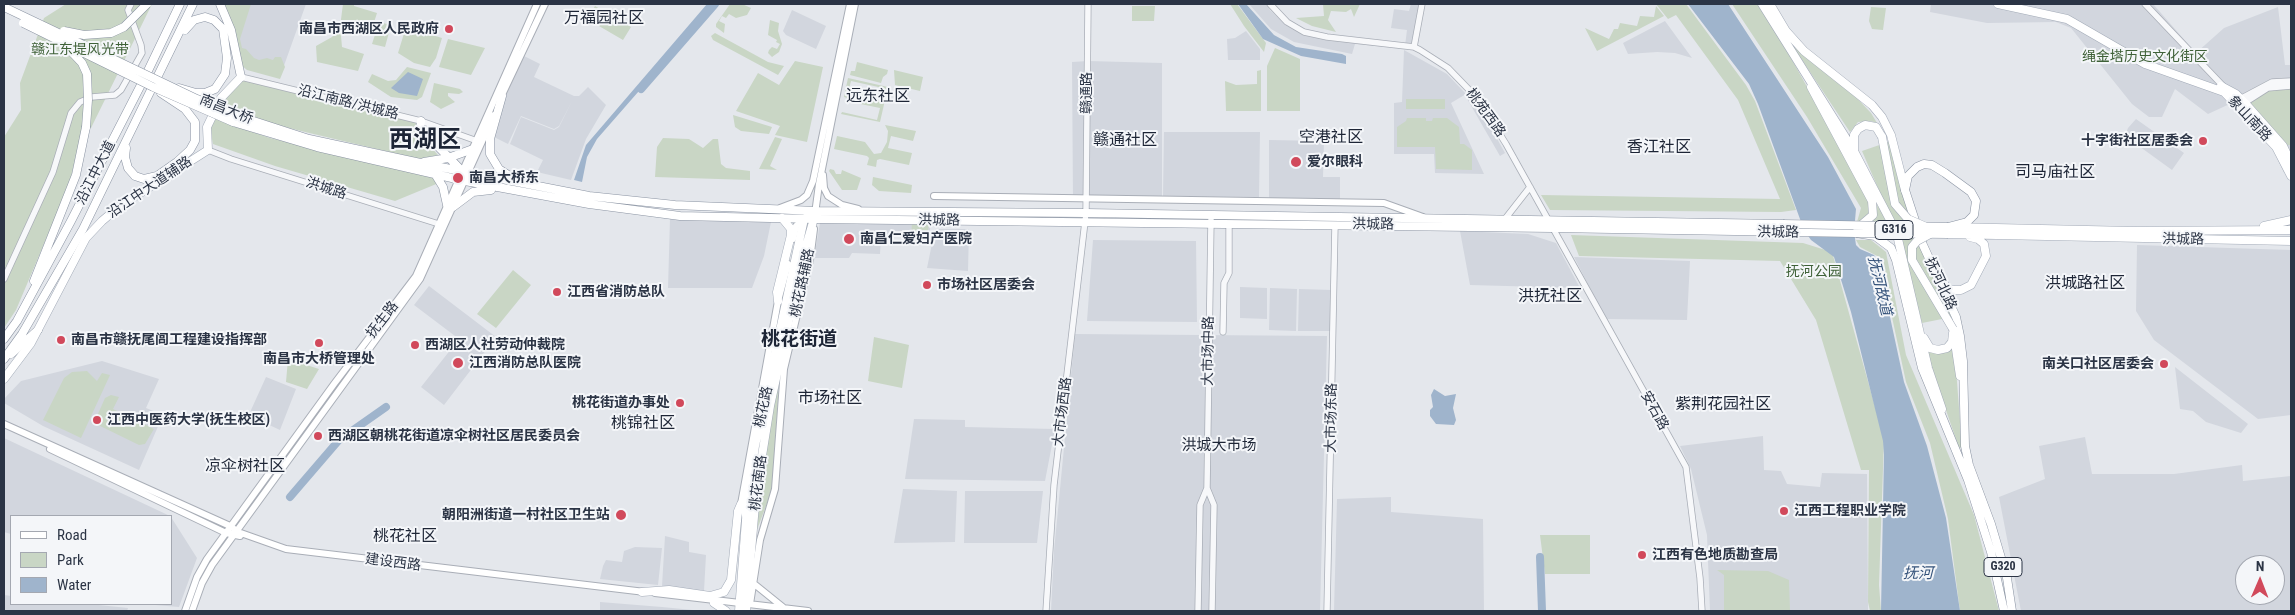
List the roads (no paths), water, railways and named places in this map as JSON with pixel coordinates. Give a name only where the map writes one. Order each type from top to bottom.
[{"type":"main road","points":[[26,21],[69,33],[100,35],[124,27],[147,4]]},
{"type":"main road","name":"沿江中大道","points":[[4,339],[17,321],[119,128],[180,4]]},
{"type":"main road","points":[[173,49],[194,4]]},
{"type":"main road","points":[[208,150],[207,127],[221,98],[241,76],[231,30],[220,4]]},
{"type":"main road","name":"抚生路","points":[[465,172],[473,149],[479,142],[537,4]]},
{"type":"main road","name":"抚生路","points":[[192,611],[202,583],[212,565],[420,279],[461,180],[545,4]]},
{"type":"main road","points":[[777,209],[801,200],[806,195],[813,181],[850,4]]},
{"type":"main road","points":[[642,592],[669,590],[710,596],[724,592],[731,580],[738,511],[741,504],[778,301],[796,226],[816,210],[855,4]]},
{"type":"main road","name":"抚河北路","points":[[1762,4],[1822,96],[1854,151],[1875,189],[1898,239],[1928,368],[1956,448],[1987,525]]},
{"type":"main road","name":"抚河北路","points":[[1770,4],[1786,31],[1804,51],[1872,105],[1885,123],[1895,147],[1905,190],[1923,245],[1956,317],[1960,336],[1965,446],[1987,525]]},
{"type":"main road","name":"象山南路","points":[[1998,4],[2067,19],[2145,64],[2224,92],[2240,102],[2276,147],[2291,176]]},
{"type":"main road","name":"象山南路","points":[[2016,4],[2060,12],[2147,60],[2191,78],[2224,87],[2283,146],[2291,163]]},
{"type":"main road","name":"南昌大桥","points":[[4,7],[26,21],[154,85],[234,119],[317,147],[461,180]]},
{"type":"main road","name":"南昌大桥","points":[[4,12],[167,84],[234,119],[309,139],[465,172]]},
{"type":"main road","points":[[167,84],[196,93],[205,93],[215,89],[225,74],[227,58],[225,36],[223,29],[214,20],[205,17],[194,20],[188,25],[173,49]]},
{"type":"main road","points":[[17,321],[76,175],[86,127],[88,86],[82,63],[62,42],[26,21]]},
{"type":"main road","name":"沿江中大道","points":[[4,360],[22,334],[83,229],[173,49]]},
{"type":"main road","points":[[1794,55],[1872,201],[1872,215],[1860,226]]},
{"type":"main road","points":[[139,116],[126,147],[125,157],[128,168],[135,176],[144,179],[157,176],[178,162],[190,150],[195,141],[196,132],[191,115],[154,85]]},
{"type":"main road","points":[[1855,92],[1874,114],[1882,136],[1895,204],[1908,219],[1929,231],[1912,247],[1912,260],[1953,329],[1964,408]]},
{"type":"main road","points":[[502,96],[490,139],[490,154],[499,169],[529,184]]},
{"type":"main road","points":[[421,121],[420,128],[448,158],[465,172]]},
{"type":"main road","points":[[1854,151],[1854,135],[1858,129],[1865,125],[1876,127],[1882,136]]},
{"type":"main road","points":[[420,163],[448,158],[473,149]]},
{"type":"main road","name":"沿江中大道辅路","points":[[4,379],[16,365],[38,330],[86,238],[120,206],[208,150]]},
{"type":"main road","points":[[1905,190],[1908,176],[1917,167],[1924,164],[1932,165],[1970,192],[1976,201],[1974,215],[1961,225],[1948,231]]},
{"type":"main road","points":[[823,165],[823,181],[828,196],[842,205],[864,211]]},
{"type":"main road","name":"洪城路","points":[[465,172],[529,184],[564,195],[680,216],[1856,234],[1929,231],[2291,230]]},
{"type":"main road","points":[[435,174],[443,187],[450,206],[473,192],[482,189],[518,191]]},
{"type":"main road","name":"洪城路","points":[[461,180],[518,191],[564,195]]},
{"type":"main road","points":[[934,196],[1384,203],[1425,218]]},
{"type":"main road","name":"洪城路","points":[[589,200],[816,210],[1783,224],[1860,226],[1929,231]]},
{"type":"main road","name":"桃花南路","points":[[745,607],[756,493],[770,406],[804,237],[814,219],[816,210]]},
{"type":"main road","points":[[778,301],[777,292],[791,235],[791,229],[782,218]]},
{"type":"main road","name":"桃花路","points":[[745,607],[746,519],[755,446],[804,237],[804,219]]},
{"type":"main road","name":"桃花路辅路","points":[[745,607],[753,583],[763,527],[775,489],[784,369],[810,260],[814,219]]},
{"type":"main road","points":[[2240,230],[2275,225],[2291,220]]},
{"type":"main road","name":"抚生路","points":[[185,611],[197,577],[207,559],[334,384],[409,286],[442,225]]},
{"type":"main road","points":[[1938,279],[1948,289],[1966,288],[1971,285],[1986,256],[1984,244],[1978,239],[1948,231]]},
{"type":"main road","name":"洪城路","points":[[1948,231],[2291,242]]},
{"type":"main road","points":[[1856,234],[1875,236],[1891,248],[1900,274],[1922,368],[1956,448]]},
{"type":"main road","points":[[1919,327],[1926,344],[1938,350],[1947,348],[1952,342],[1953,329]]},
{"type":"main road","points":[[4,360],[38,330]]},
{"type":"main road","name":"建设西路","points":[[4,424],[230,526],[237,533],[285,552],[322,558],[782,610]]},
{"type":"main road","name":"建设西路","points":[[4,428],[226,533],[237,533],[286,549],[323,555],[642,592],[761,610],[808,611]]},
{"type":"main road","points":[[741,504],[746,519]]},
{"type":"main road","points":[[1987,525],[2004,611]]},
{"type":"main road","name":"G320","points":[[1987,525],[2007,578],[2012,611]]},
{"type":"main road","points":[[753,583],[782,610]]},
{"type":"main road","points":[[714,603],[726,611]]},
{"type":"street","points":[[4,279],[52,172],[71,113],[80,102],[92,97],[115,95],[122,90],[142,53],[141,45],[128,10],[131,4]]},
{"type":"street","name":"赣通路","points":[[1086,213],[1088,4]]},
{"type":"street","name":"桃苑西路","points":[[1270,4],[1287,22],[1304,32],[1327,38],[1414,47],[1448,68],[1478,99],[1552,228]]},
{"type":"street","points":[[1414,47],[1422,4]]},
{"type":"street","points":[[2144,4],[2224,87]]},
{"type":"street","name":"沿江南路/洪城路","points":[[241,76],[421,121],[479,142]]},
{"type":"street","points":[[2240,102],[2272,82],[2291,81]]},
{"type":"street","points":[[2240,102],[2268,88],[2291,86]]},
{"type":"street","name":"洪城路","points":[[208,150],[230,159],[442,225]]},
{"type":"street","points":[[1505,219],[1530,187]]},
{"type":"street","name":"大市场西路","points":[[1046,611],[1054,485],[1086,213]]},
{"type":"street","name":"大市场中路","points":[[1198,611],[1200,504],[1207,488],[1212,215]]},
{"type":"street","points":[[1223,332],[1224,283],[1229,273],[1229,224]]},
{"type":"street","name":"大市场东路","points":[[1328,611],[1335,225]]},
{"type":"street","name":"安石路","points":[[1552,228],[1686,467],[1700,578],[1702,611]]},
{"type":"street","name":"大市场中路","points":[[1207,488],[1214,505],[1212,611]]},
{"type":"water","points":[[707,4],[715,4],[597,139],[587,157],[582,182],[574,180],[586,145]]},
{"type":"water","points":[[1238,4],[1246,4],[1274,35],[1296,47],[1342,54],[1346,56],[1346,64],[1301,56],[1263,39]]},
{"type":"water","name":"抚河","points":[[1688,4],[1728,4],[1828,157],[1856,209],[1854,232],[1856,245],[1860,249],[1874,255],[1878,261],[1904,382],[1927,446],[1946,518],[1960,611],[1881,611],[1883,441],[1851,312],[1834,257],[1811,240],[1804,230],[1749,84]]},
{"type":"water","points":[[408,72],[423,79],[417,96],[399,93],[391,88]]},
{"type":"water","points":[[1434,389],[1445,396],[1456,394],[1453,408],[1456,420],[1454,425],[1436,424],[1430,416],[1430,410],[1433,407],[1431,395]]},
{"type":"waterway","points":[[641,89],[715,4]]},
{"type":"waterway","points":[[290,497],[339,440],[386,407]]},
{"type":"waterway","points":[[1540,557],[1542,611]]},
{"type":"place","name":"南昌市西湖区人民政府","points":[[449,29]]},
{"type":"place","name":"十字街社区居委会","points":[[2203,141]]},
{"type":"place","name":"爱尔眼科","points":[[1296,162]]},
{"type":"place","name":"南昌大桥东","points":[[458,178]]},
{"type":"place","name":"南昌仁爱妇产医院","points":[[849,239]]},
{"type":"place","name":"市场社区居委会","points":[[927,285]]},
{"type":"place","name":"江西省消防总队","points":[[557,292]]},
{"type":"place","name":"南昌市赣抚尾闾工程建设指挥部","points":[[61,340]]},
{"type":"place","name":"南昌市大桥管理处","points":[[319,343]]},
{"type":"place","name":"西湖区人社劳动仲裁院","points":[[415,345]]},
{"type":"place","name":"江西消防总队医院","points":[[458,363]]},
{"type":"place","name":"南关口社区居委会","points":[[2164,364]]},
{"type":"place","name":"桃花街道办事处","points":[[680,403]]},
{"type":"place","name":"江西中医药大学(抚生校区)","points":[[97,420]]},
{"type":"place","name":"西湖区朝桃花街道凉伞树社区居民委员会","points":[[318,436]]},
{"type":"place","name":"江西工程职业学院","points":[[1784,511]]},
{"type":"place","name":"朝阳洲街道一村社区卫生站","points":[[621,515]]},
{"type":"place","name":"江西有色地质勘查局","points":[[1642,555]]},
{"type":"district","name":"万福园社区","points":[[604,19]]},
{"type":"district","name":"远东社区","points":[[878,97]]},
{"type":"district","name":"空港社区","points":[[1331,138]]},
{"type":"district","name":"西湖区","points":[[425,141]]},
{"type":"district","name":"赣通社区","points":[[1125,141]]},
{"type":"district","name":"香江社区","points":[[1659,148]]},
{"type":"district","name":"司马庙社区","points":[[2055,173]]},
{"type":"district","name":"洪城路社区","points":[[2085,284]]},
{"type":"district","name":"洪抚社区","points":[[1550,297]]},
{"type":"district","name":"桃花街道","points":[[799,340]]},
{"type":"district","name":"市场社区","points":[[830,399]]},
{"type":"district","name":"紫荆花园社区","points":[[1723,405]]},
{"type":"district","name":"桃锦社区","points":[[643,424]]},
{"type":"district","name":"洪城大市场","points":[[1219,446]]},
{"type":"district","name":"凉伞树社区","points":[[245,467]]},
{"type":"district","name":"桃花社区","points":[[405,537]]},
{"type":"park label","name":"赣江东堤风光带","points":[[80,50]]},
{"type":"park label","name":"绳金塔历史文化街区","points":[[2145,57]]},
{"type":"park label","name":"抚河公园","points":[[1814,272]]},
{"type":"water label","name":"抚河故道","points":[[1879,286]]}]
